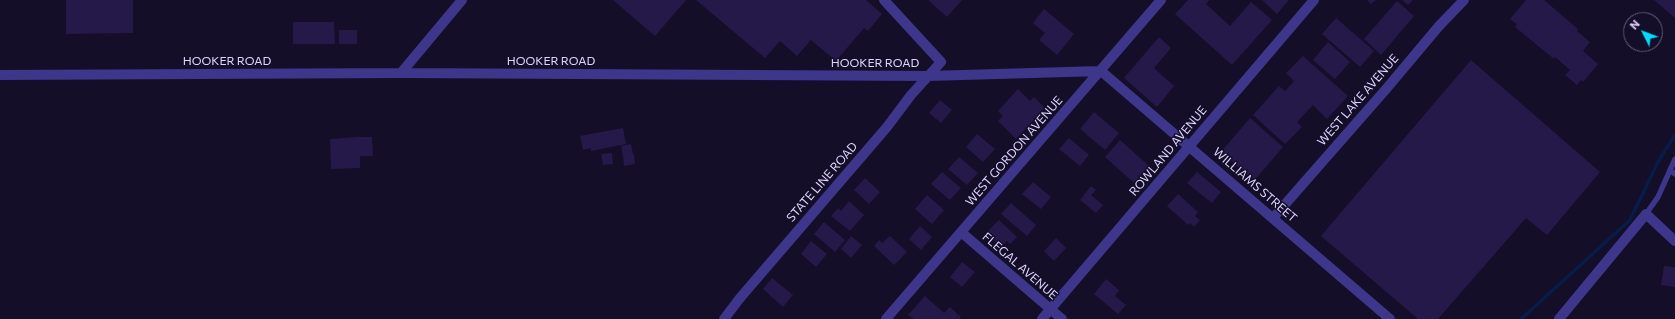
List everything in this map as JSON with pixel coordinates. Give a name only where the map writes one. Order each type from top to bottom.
[{"type":"street","points":[[401,74],[462,0]]},
{"type":"street","name":"WEST GORDON AVENUE","points":[[886,319],[1161,0]]},
{"type":"street","name":"ROWLAND AVENUE","points":[[1042,319],[1314,0]]},
{"type":"street","name":"WEST LAKE AVENUE","points":[[1273,218],[1439,26],[1464,0]]},
{"type":"street","name":"STATE LINE ROAD","points":[[727,318],[740,298],[887,127],[910,95],[941,62],[890,2]]},
{"type":"street","name":"HOOKER ROAD","points":[[0,75],[401,74],[928,76],[1101,71]]},
{"type":"street","name":"WILLIAMS STREET","points":[[1101,71],[1390,319]]},
{"type":"street","points":[[1559,319],[1646,214],[1675,241]]},
{"type":"street","name":"FLEGAL AVENUE","points":[[961,232],[1062,319]]},
{"type":"lane","points":[[1646,214],[1658,197],[1675,159]]},
{"type":"lane","points":[[1670,170],[1675,174]]},
{"type":"building","points":[[66,0],[133,0],[133,33],[66,34]]},
{"type":"building","points":[[613,0],[686,0],[655,36]]},
{"type":"building","points":[[696,0],[866,0],[882,14],[868,31],[864,28],[836,61],[811,40],[797,56],[780,41],[765,58]]},
{"type":"building","points":[[928,0],[962,0],[947,17]]},
{"type":"building","points":[[1188,0],[1209,0],[1206,4],[1230,26],[1251,2],[1272,20],[1232,65],[1175,14]]},
{"type":"building","points":[[1262,0],[1289,0],[1277,14]]},
{"type":"building","points":[[1367,0],[1376,0],[1371,4]]},
{"type":"building","points":[[1402,0],[1413,0],[1408,5]]},
{"type":"building","points":[[1526,0],[1544,0],[1578,29],[1577,31],[1590,42],[1583,51],[1598,64],[1583,82],[1581,80],[1577,85],[1565,75],[1570,70],[1515,27],[1517,24],[1510,19]]},
{"type":"building","points":[[1654,0],[1675,0],[1675,18]]},
{"type":"building","points":[[1397,1],[1414,16],[1381,55],[1364,39]]},
{"type":"building","points":[[1044,9],[1074,34],[1057,55],[1039,40],[1045,33],[1033,23]]},
{"type":"building","points":[[1336,18],[1374,51],[1360,67],[1322,34]]},
{"type":"building","points":[[293,22],[334,22],[335,44],[293,44]]},
{"type":"building","points":[[339,30],[357,30],[357,44],[339,44]]},
{"type":"building","points":[[1159,37],[1171,48],[1154,68],[1174,86],[1157,107],[1124,78]]},
{"type":"building","points":[[1328,42],[1350,62],[1335,79],[1313,60]]},
{"type":"building","points":[[1303,56],[1348,96],[1327,119],[1313,105],[1297,122],[1302,127],[1285,144],[1253,115],[1279,86],[1285,91],[1294,81],[1286,73]]},
{"type":"building","points":[[1471,60],[1600,172],[1547,235],[1526,218],[1438,319],[1418,319],[1321,236]]},
{"type":"building","points":[[1018,89],[1030,101],[1034,97],[1045,108],[1016,139],[998,121],[1003,116],[998,111]]},
{"type":"building","points":[[940,100],[952,110],[941,123],[929,113]]},
{"type":"building","points":[[1094,112],[1119,133],[1105,150],[1080,129]]},
{"type":"building","points":[[1250,118],[1283,147],[1254,181],[1221,152]]},
{"type":"building","points":[[623,128],[626,144],[591,151],[591,148],[583,150],[580,136]]},
{"type":"building","points":[[977,134],[995,149],[983,162],[966,147]]},
{"type":"building","points":[[372,137],[373,156],[360,156],[360,168],[331,169],[330,139]]},
{"type":"building","points":[[1069,138],[1089,155],[1080,166],[1059,149]]},
{"type":"building","points":[[1120,140],[1149,166],[1134,183],[1105,157]]},
{"type":"building","points":[[631,144],[633,154],[623,156],[621,146]]},
{"type":"building","points":[[612,153],[613,164],[603,165],[601,154]]},
{"type":"building","points":[[634,154],[635,164],[624,166],[623,156]]},
{"type":"building","points":[[959,157],[978,173],[967,185],[948,169]]},
{"type":"building","points":[[942,172],[961,188],[950,200],[931,184]]},
{"type":"building","points":[[1197,172],[1221,192],[1212,203],[1187,183]]},
{"type":"building","points":[[865,178],[880,192],[869,204],[854,190]]},
{"type":"building","points":[[1033,182],[1051,197],[1041,209],[1022,194]]},
{"type":"building","points":[[1091,186],[1096,190],[1091,195],[1103,205],[1096,213],[1080,200]]},
{"type":"building","points":[[1178,194],[1198,212],[1195,216],[1200,220],[1194,227],[1190,223],[1188,225],[1167,206]]},
{"type":"building","points":[[927,195],[944,210],[932,224],[915,209]]},
{"type":"building","points":[[849,201],[864,215],[850,231],[831,216],[838,208],[841,211]]},
{"type":"building","points":[[1011,203],[1036,225],[1027,236],[1001,214]]},
{"type":"building","points":[[999,220],[1017,237],[1010,244],[1007,241],[1001,247],[986,233]]},
{"type":"building","points":[[824,222],[845,240],[835,252],[814,234]]},
{"type":"building","points":[[920,226],[932,237],[921,250],[909,239]]},
{"type":"building","points":[[851,236],[862,245],[851,258],[841,249]]},
{"type":"building","points":[[890,236],[907,252],[894,265],[874,246],[879,240],[882,243]]},
{"type":"building","points":[[1056,238],[1066,248],[1054,261],[1044,251]]},
{"type":"building","points":[[811,241],[827,254],[816,267],[801,254]]},
{"type":"building","points":[[962,262],[975,272],[962,287],[950,277]]},
{"type":"building","points":[[1664,266],[1675,267],[1675,287],[1661,285]]},
{"type":"building","points":[[772,278],[793,295],[783,307],[763,289]]},
{"type":"building","points":[[1106,279],[1119,290],[1115,296],[1126,305],[1118,314],[1094,294]]},
{"type":"building","points":[[925,296],[944,313],[950,307],[961,317],[959,319],[913,319],[908,315]]},
{"type":"waterway","points":[[1521,319],[1630,220],[1659,160],[1675,135]]}]
